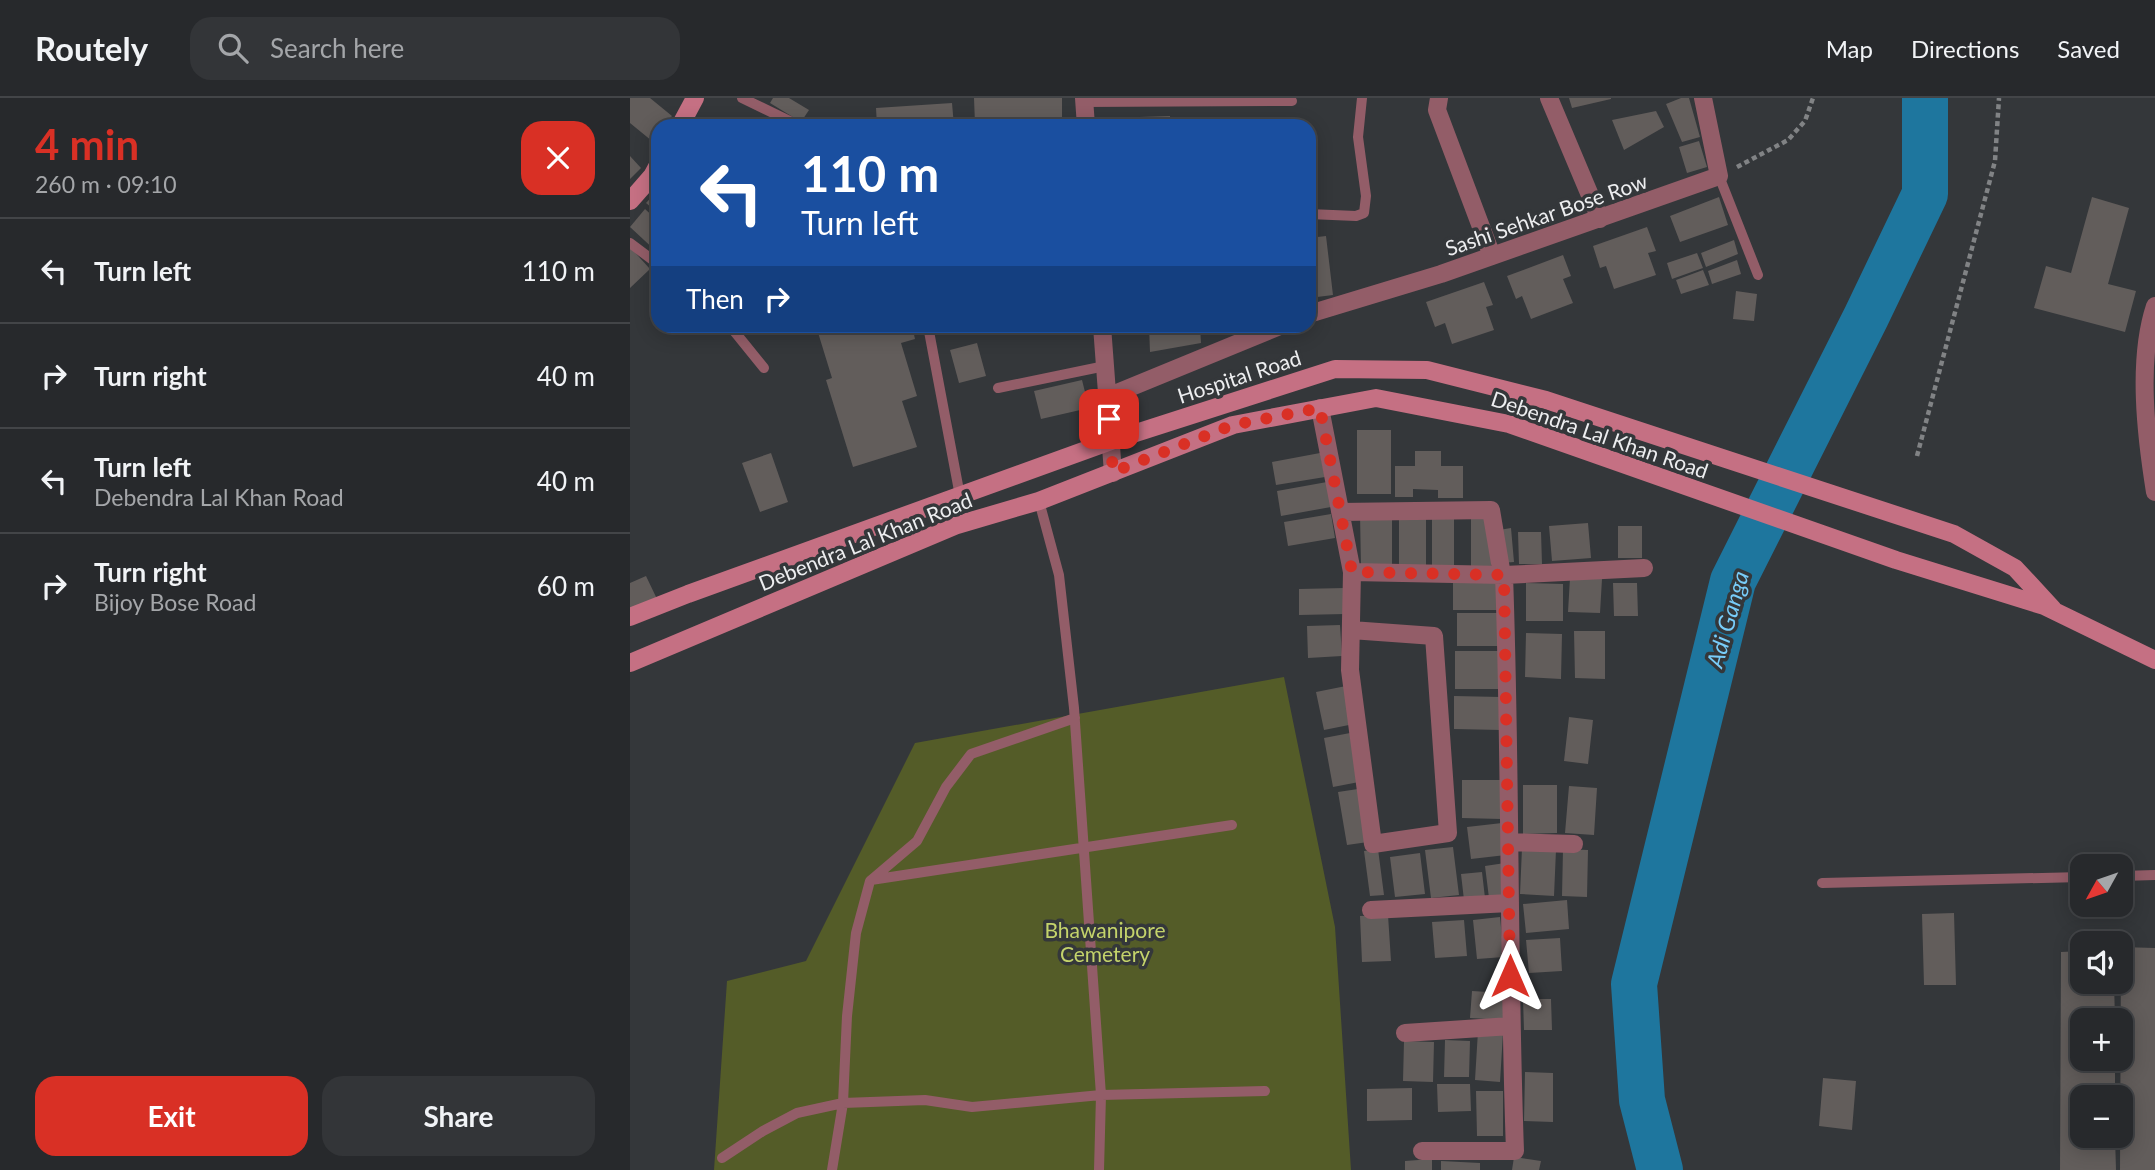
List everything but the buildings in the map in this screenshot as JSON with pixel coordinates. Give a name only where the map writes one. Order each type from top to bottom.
[{"type":"main road","points":[[684,119],[695,98]]},
{"type":"main road","points":[[630,201],[651,179]]},
{"type":"main road","name":"Hospital Road","points":[[630,617],[1111,441],[1335,369],[1427,370],[1546,400],[1954,534],[2015,568],[2055,611]]},
{"type":"main road","name":"Debendra Lal Khan Road","points":[[630,663],[957,525],[1039,501],[1233,425],[1376,398],[1474,415],[1509,424],[1896,560],[2055,611],[2155,660]]},
{"type":"street","points":[[1439,98],[1437,110],[1492,256]]},
{"type":"street","points":[[1549,98],[1600,219]]},
{"type":"street","points":[[1703,98],[1719,176]]},
{"type":"street","points":[[1084,100],[1085,119]]},
{"type":"street","name":"Sashi Sehkar Bose Row","points":[[1316,312],[1441,274],[1719,176]]},
{"type":"street","points":[[2155,306],[2148,326],[2145,390],[2155,492]]},
{"type":"street","points":[[1103,333],[1113,472]]},
{"type":"street","points":[[1107,397],[1263,333]]},
{"type":"street","points":[[1320,408],[1352,572],[1350,670],[1373,844],[1448,833],[1434,636],[1351,630]]},
{"type":"street","points":[[1340,512],[1491,510],[1503,575],[1515,1151],[1422,1151]]},
{"type":"street","points":[[1352,572],[1503,575],[1644,568]]},
{"type":"street","points":[[1510,842],[1574,844]]},
{"type":"street","points":[[1371,910],[1510,902]]},
{"type":"street","points":[[1405,1033],[1511,1026]]},
{"type":"lane","points":[[742,98],[786,119]]},
{"type":"lane","points":[[1316,214],[1356,216],[1364,213],[1366,196],[1358,137],[1362,98]]},
{"type":"lane","points":[[1084,100],[1292,101]]},
{"type":"lane","points":[[1719,176],[1758,275]]},
{"type":"lane","points":[[630,243],[651,259]]},
{"type":"lane","points":[[736,333],[764,368]]},
{"type":"lane","points":[[929,333],[960,496]]},
{"type":"lane","points":[[998,388],[1105,366]]},
{"type":"lane","points":[[1039,501],[1059,575],[1075,718],[1101,1095],[1099,1170]]},
{"type":"lane","points":[[832,1170],[843,1103],[847,1016],[856,933],[870,880],[917,841],[946,787],[971,754],[1075,718]]},
{"type":"lane","points":[[870,880],[1232,825]]},
{"type":"lane","points":[[2133,876],[2155,876]]},
{"type":"lane","points":[[1822,883],[2070,877]]},
{"type":"lane","points":[[722,1158],[797,1113],[843,1103],[925,1100],[972,1107],[1101,1095],[1265,1091]]},
{"type":"path","points":[[1719,176],[1788,140],[1805,121],[1813,98]]},
{"type":"path","points":[[1917,456],[1995,161],[1999,98]]},
{"type":"green space","name":"Bhawanipore Cemetery","points":[[1284,677],[1335,927],[1351,1170],[714,1170],[727,981],[806,961],[915,743]]},
{"type":"waterway","name":"Adi Ganga","points":[[1660,1170],[1642,1100],[1634,984],[1733,581],[1925,194],[1925,98]]},
{"type":"route","points":[[1109,419],[1113,472],[1233,425],[1320,408],[1352,572],[1504,575],[1510,976]]}]
